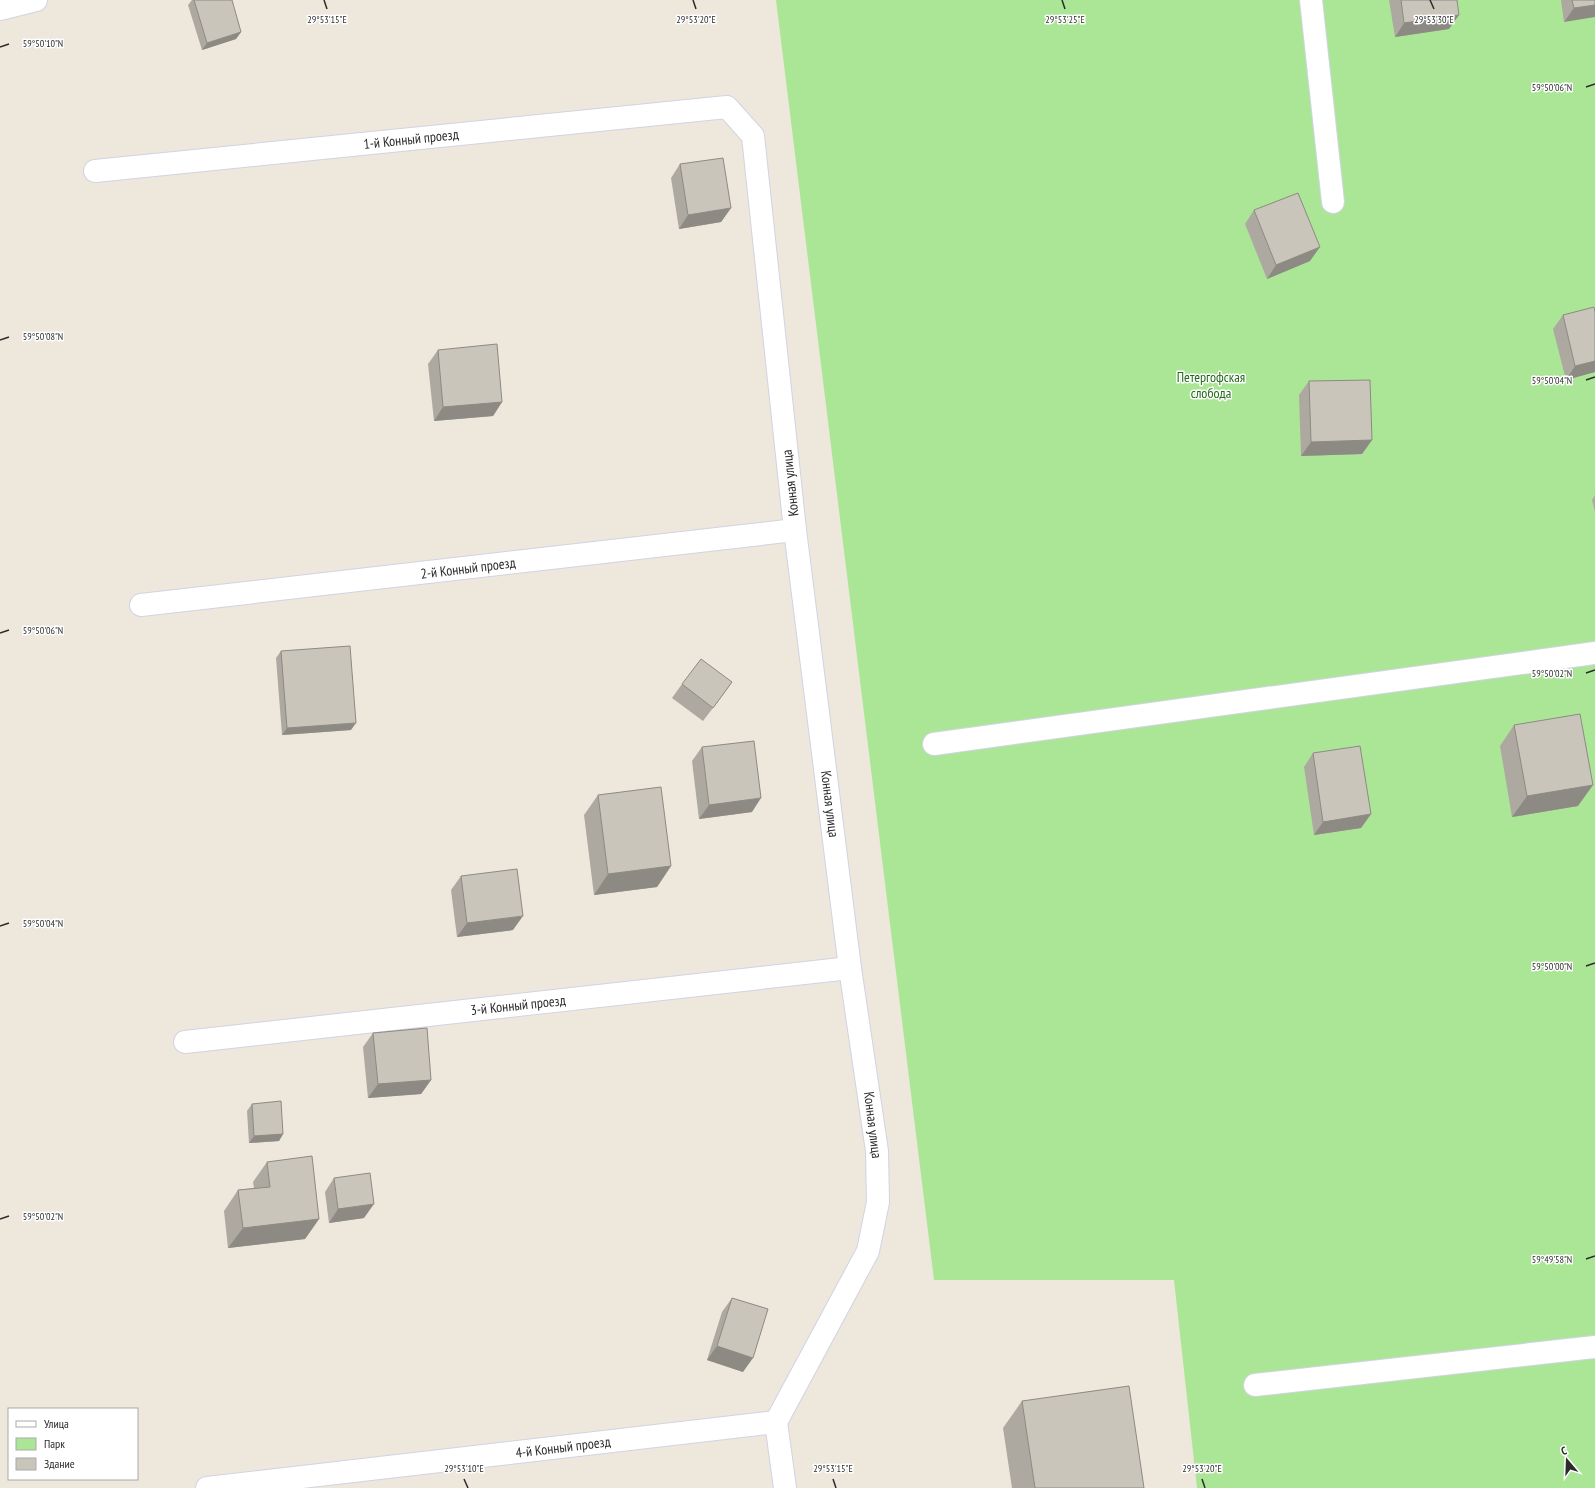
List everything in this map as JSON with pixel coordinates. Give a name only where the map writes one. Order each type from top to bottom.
[{"type":"street","points":[[0,9],[36,0]]},
{"type":"street","points":[[1311,0],[1333,202]]},
{"type":"street","name":"1-й Конный проезд","points":[[95,171],[727,106]]},
{"type":"street","name":"Конная улица","points":[[727,106],[753,136],[795,530],[850,968],[877,1151],[878,1202],[868,1251],[776,1422]]},
{"type":"street","name":"2-й Конный проезд","points":[[141,605],[795,530]]},
{"type":"street","points":[[934,744],[1595,653]]},
{"type":"street","name":"3-й Конный проезд","points":[[185,1042],[850,968]]},
{"type":"street","points":[[1255,1385],[1595,1347]]},
{"type":"street","points":[[776,1422],[785,1488]]},
{"type":"street","name":"4-й Конный проезд","points":[[207,1488],[776,1422]]},
{"type":"green space","name":"Петергофская слобода","points":[[776,0],[1595,0],[1595,1488],[1197,1488],[1174,1280],[934,1280]]},
{"type":"building","points":[[194,0],[232,0],[241,32],[207,43]]},
{"type":"building","points":[[1401,0],[1457,0],[1459,15],[1404,23]]},
{"type":"building","points":[[1572,0],[1595,0],[1595,5],[1574,8]]},
{"type":"building","points":[[723,158],[731,208],[688,215],[680,164]]},
{"type":"building","points":[[1298,193],[1320,247],[1276,265],[1254,210]]},
{"type":"building","points":[[1594,307],[1595,361],[1575,366],[1563,315]]},
{"type":"building","points":[[497,344],[502,402],[443,407],[438,350]]},
{"type":"building","points":[[1370,380],[1372,440],[1311,442],[1309,381]]},
{"type":"building","points":[[350,646],[356,723],[287,728],[281,651]]},
{"type":"building","points":[[701,659],[732,682],[713,708],[682,684]]},
{"type":"building","points":[[1580,714],[1593,785],[1527,796],[1514,725]]},
{"type":"building","points":[[754,741],[761,798],[709,805],[702,747]]},
{"type":"building","points":[[1360,746],[1371,814],[1323,822],[1313,753]]},
{"type":"building","points":[[661,787],[671,866],[608,874],[598,795]]},
{"type":"building","points":[[517,869],[523,916],[467,923],[461,876]]},
{"type":"building","points":[[427,1028],[431,1080],[378,1084],[373,1033]]},
{"type":"building","points":[[281,1101],[283,1134],[254,1136],[252,1104]]},
{"type":"building","points":[[312,1156],[319,1219],[243,1228],[238,1190],[270,1187],[267,1162]]},
{"type":"building","points":[[370,1173],[374,1204],[338,1209],[334,1178]]},
{"type":"building","points":[[732,1298],[768,1309],[753,1358],[717,1346]]},
{"type":"building","points":[[1129,1386],[1144,1488],[1035,1488],[1022,1401]]}]
